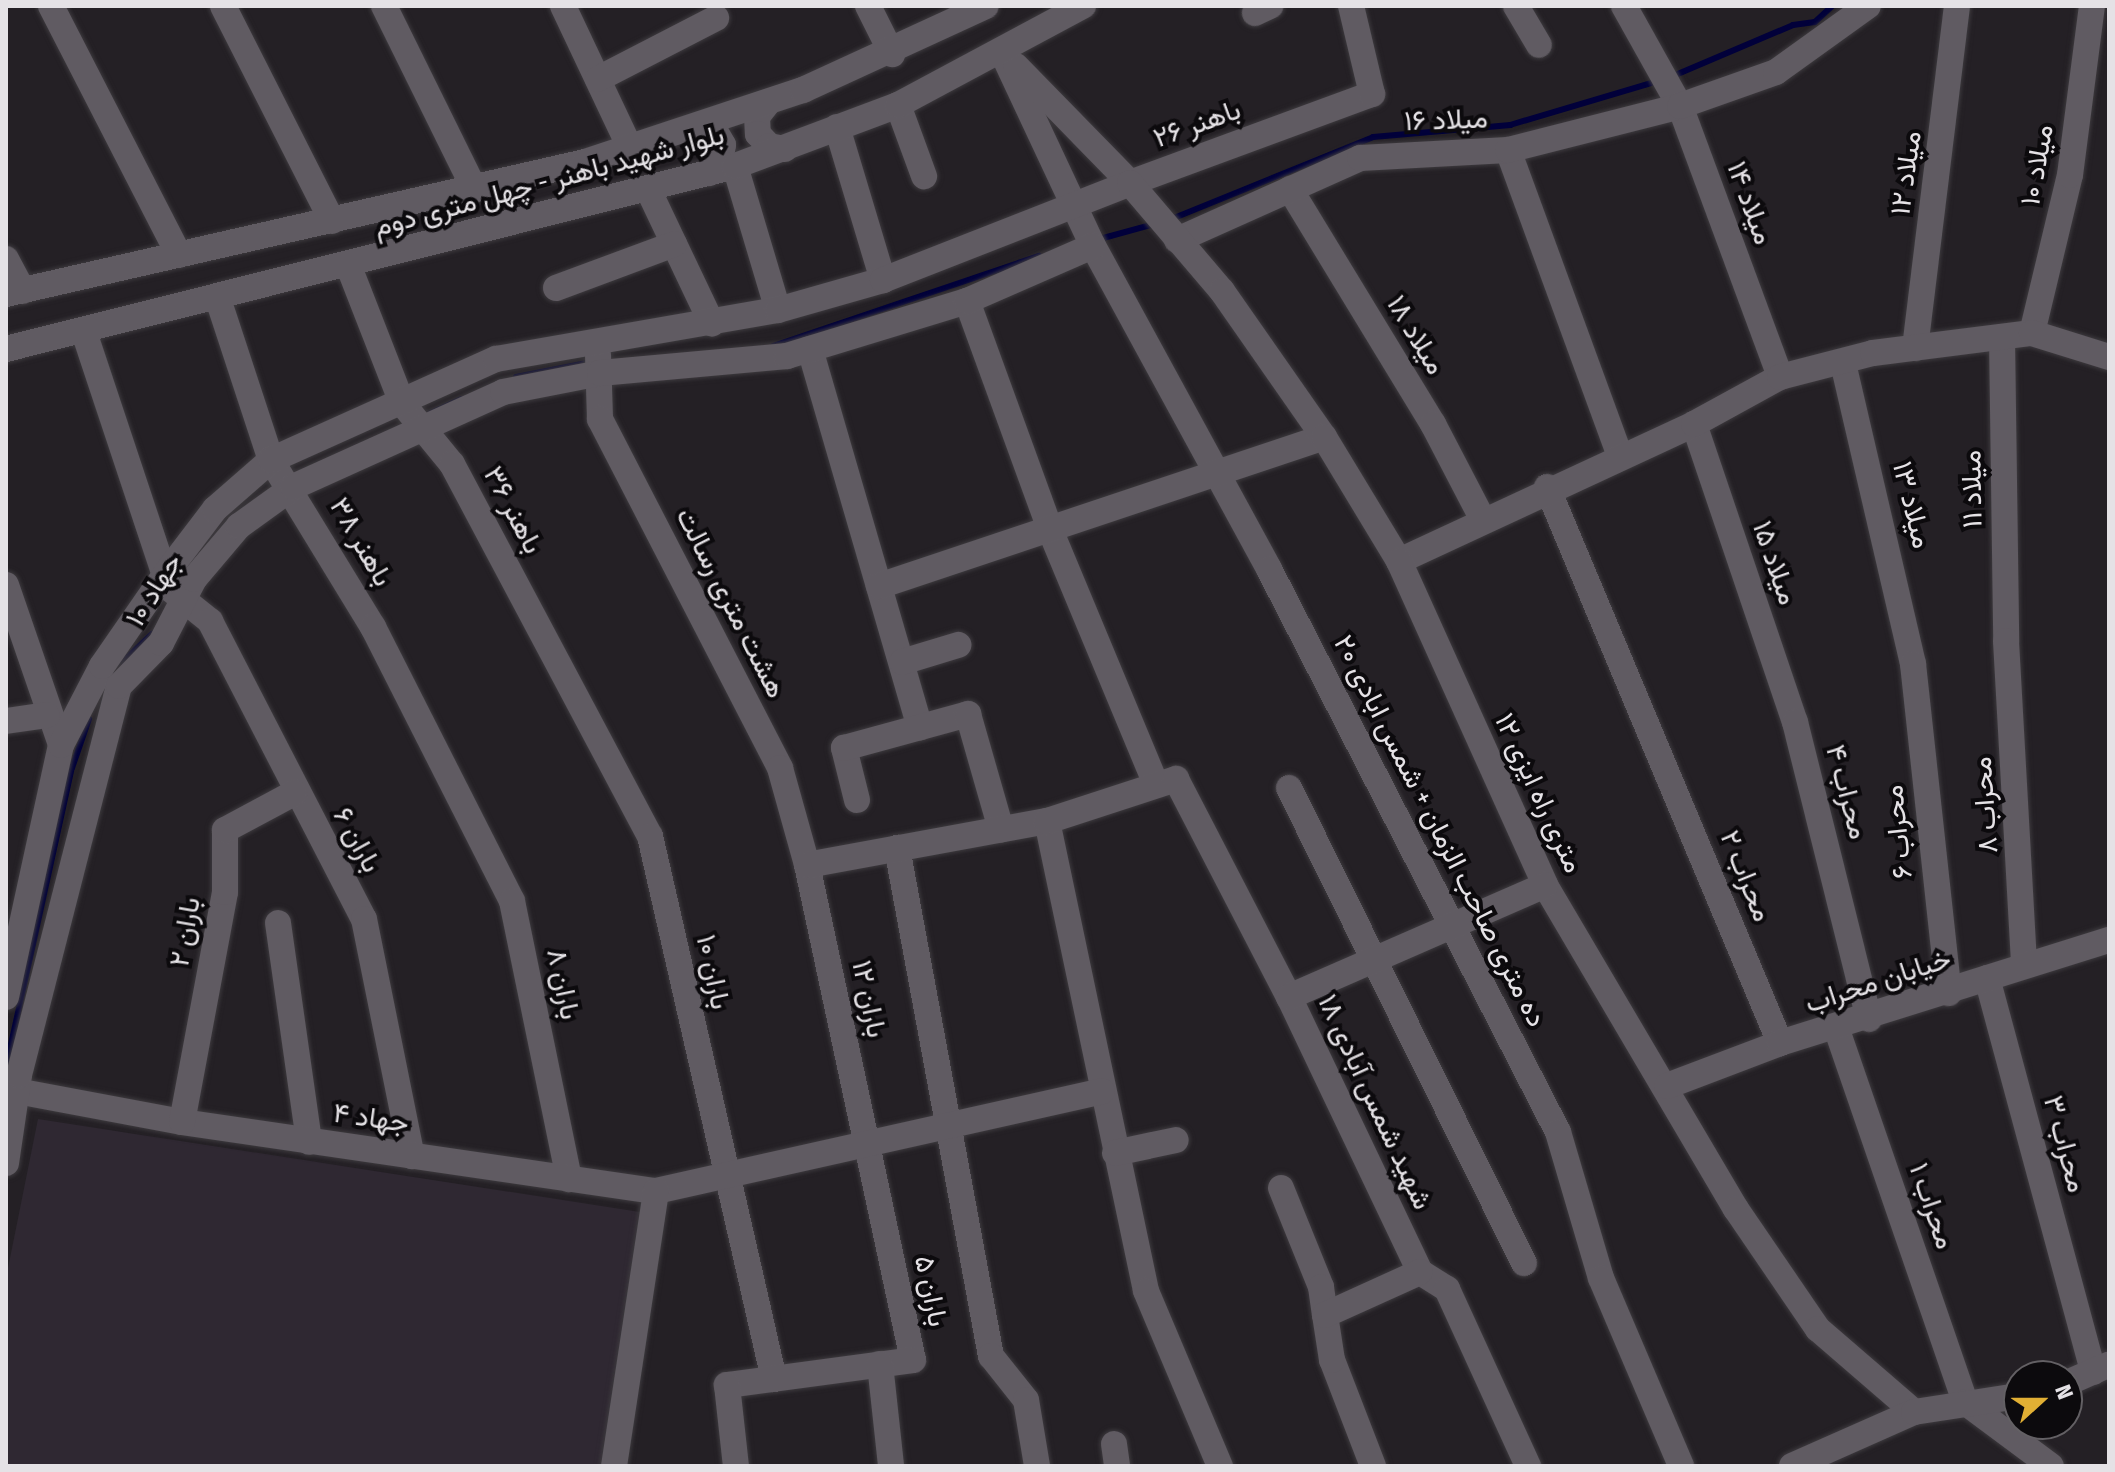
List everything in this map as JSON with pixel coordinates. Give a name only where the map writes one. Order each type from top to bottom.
[{"type":"street","points":[[51,6],[179,255]]},
{"type":"street","points":[[223,6],[332,221]]},
{"type":"street","points":[[384,6],[475,190]]},
{"type":"street","points":[[868,6],[892,54]]},
{"type":"street","name":"بلوار شهید باهنر - چهل متری دوم","points":[[6,349],[349,267],[735,166],[898,105],[1003,54],[1083,6]]},
{"type":"street","name":"باهنر ۲۶","points":[[1003,54],[1130,183],[1372,94],[1351,6]]},
{"type":"street","points":[[1516,6],[1539,45]]},
{"type":"street","name":"میلاد ۱۴","points":[[1624,6],[1680,106],[1780,377]]},
{"type":"street","points":[[1508,150],[1680,106],[1776,72],[1868,6]]},
{"type":"street","name":"میلاد ۱۲","points":[[1915,348],[1957,6]]},
{"type":"street","name":"میلاد ۱۰","points":[[2032,333],[2070,175],[2092,6]]},
{"type":"street","points":[[569,8],[630,148]]},
{"type":"street","name":"بلوار شهید باهنر - چهل متری دوم","points":[[14,293],[475,190],[630,148],[767,104],[892,54],[979,8]]},
{"type":"street","points":[[598,79],[716,18]]},
{"type":"street","name":"ده متری صاحب الزمان + شمس ابادی ۲۰","points":[[1003,54],[1093,246],[1219,475],[1455,926],[1558,1132],[1601,1278],[1681,1466]]},
{"type":"street","points":[[767,104],[757,117],[758,134],[769,146],[785,149]]},
{"type":"street","points":[[898,105],[924,176]]},
{"type":"street","points":[[700,125],[715,131],[723,145],[720,162],[709,173]]},
{"type":"street","points":[[837,127],[883,280]]},
{"type":"street","name":"میلاد ۱۶","points":[[1173,237],[1360,158],[1508,150],[1619,454]]},
{"type":"street","points":[[735,166],[778,310]]},
{"type":"street","points":[[6,997],[61,745],[102,666],[175,590],[215,509],[271,460],[496,359],[596,340],[712,324],[778,310],[883,280],[1130,183]]},
{"type":"street","name":"۱۲ متری راه ایزی","points":[[1130,183],[1146,206],[1222,291],[1324,437],[1399,561],[1545,885],[1667,1086],[1736,1209],[1818,1329],[1914,1412]]},
{"type":"street","points":[[648,189],[712,324]]},
{"type":"street","name":"میلاد ۱۸","points":[[1290,189],[1433,424],[1482,518]]},
{"type":"street","points":[[556,288],[674,244]]},
{"type":"street","name":"جهاد ۱۰","points":[[6,1163],[11,1090],[92,771],[119,686],[161,643],[175,590],[194,579],[239,526],[293,487],[503,392],[600,373],[724,365],[810,349],[967,301],[1093,246]]},
{"type":"street","points":[[6,259],[14,293]]},
{"type":"street","name":"باهنر ۳۶","points":[[349,267],[402,403],[452,464],[625,784]]},
{"type":"street","name":"باهنر ۳۸","points":[[218,299],[271,460],[293,487],[470,809]]},
{"type":"street","points":[[807,865],[1047,821],[1106,807],[1155,782],[1051,532],[967,301]]},
{"type":"street","points":[[84,332],[175,590]]},
{"type":"street","points":[[1399,561],[1547,487],[1694,424],[1780,377],[1915,348],[2032,333],[2109,357]]},
{"type":"street","name":"میلاد ۱۱","points":[[2002,337],[2006,641]]},
{"type":"street","name":"هشت متری رسالت","points":[[596,340],[600,419],[780,768],[807,865]]},
{"type":"street","points":[[810,349],[920,727]]},
{"type":"street","name":"میلاد ۱۳","points":[[1843,363],[1913,664]]},
{"type":"street","name":"میلاد ۱۵","points":[[1694,424],[1795,722]]},
{"type":"street","points":[[879,586],[1051,532],[1324,437]]},
{"type":"street","name":"محراب ۲","points":[[1547,487],[1653,732],[1780,1043]]},
{"type":"street","points":[[6,585],[47,715],[61,745]]},
{"type":"street","name":"باران ۶","points":[[175,590],[210,621],[294,793],[364,919],[412,1156]]},
{"type":"street","name":"محراب ۸","points":[[2006,641],[2024,965]]},
{"type":"street","points":[[902,662],[958,645]]},
{"type":"street","name":"محراب ۶","points":[[1913,664],[1949,993]]},
{"type":"street","points":[[857,800],[844,748],[968,714],[1001,829]]},
{"type":"street","points":[[6,721],[47,715]]},
{"type":"street","name":"محراب ۴","points":[[1795,722],[1869,1019]]},
{"type":"street","name":"شهید شمس آبادی ۱۸","points":[[1155,782],[1176,779],[1289,997],[1420,1272],[1447,1289],[1528,1466]]},
{"type":"street","name":"باران ۱۰","points":[[625,784],[650,836],[725,1178],[774,1379]]},
{"type":"street","name":"شهید شمس آبادی ۱۸","points":[[1289,788],[1524,1263]]},
{"type":"street","name":"باران ۲","points":[[182,1122],[225,892],[225,830],[294,793]]},
{"type":"street","name":"باران ۸","points":[[470,809],[512,901],[569,1179]]},
{"type":"street","points":[[1047,821],[1146,1291],[1220,1466]]},
{"type":"street","points":[[897,848],[952,1127],[991,1356],[1026,1400],[1037,1466]]},
{"type":"street","name":"باران ۱۲","points":[[807,865],[868,1147]]},
{"type":"street","points":[[1289,997],[1545,885]]},
{"type":"street","points":[[278,923],[309,1142]]},
{"type":"street","name":"خیابان محراب","points":[[1667,1086],[1780,1043],[1837,1030],[2024,965],[2107,943]]},
{"type":"street","name":"محراب ۳","points":[[1987,978],[2101,1368]]},
{"type":"street","name":"محراب ۱","points":[[1837,1030],[1965,1402]]},
{"type":"street","name":"جهاد ۴","points":[[11,1090],[309,1142],[656,1191],[868,1147],[1102,1091]]},
{"type":"street","points":[[1115,1153],[1176,1140]]},
{"type":"street","name":"باران ۵","points":[[736,1466],[727,1385],[913,1360],[868,1147]]},
{"type":"street","points":[[1281,1188],[1321,1287],[1332,1360],[1373,1466]]},
{"type":"street","points":[[614,1466],[656,1191]]},
{"type":"street","points":[[1325,1315],[1420,1272]]},
{"type":"street","points":[[880,1364],[891,1466]]},
{"type":"street","points":[[1807,1463],[1914,1412],[2003,1398]]},
{"type":"street","points":[[1965,1402],[2051,1466]]},
{"type":"shaded area","points":[[38,1119],[640,1212],[602,1466],[6,1466],[6,1278]]},
{"type":"waterway","points":[[1673,76],[1793,25],[1815,22],[1832,6]]},
{"type":"waterway","points":[[1169,220],[1373,137],[1510,125],[1658,81]]},
{"type":"waterway","points":[[1096,240],[1154,224]]},
{"type":"waterway","points":[[773,346],[1039,256]]},
{"type":"waterway","points":[[516,377],[591,362]]},
{"type":"waterway","points":[[429,414],[461,399]]},
{"type":"waterway","points":[[111,673],[152,634]]},
{"type":"waterway","points":[[6,1067],[72,768],[89,719]]}]
